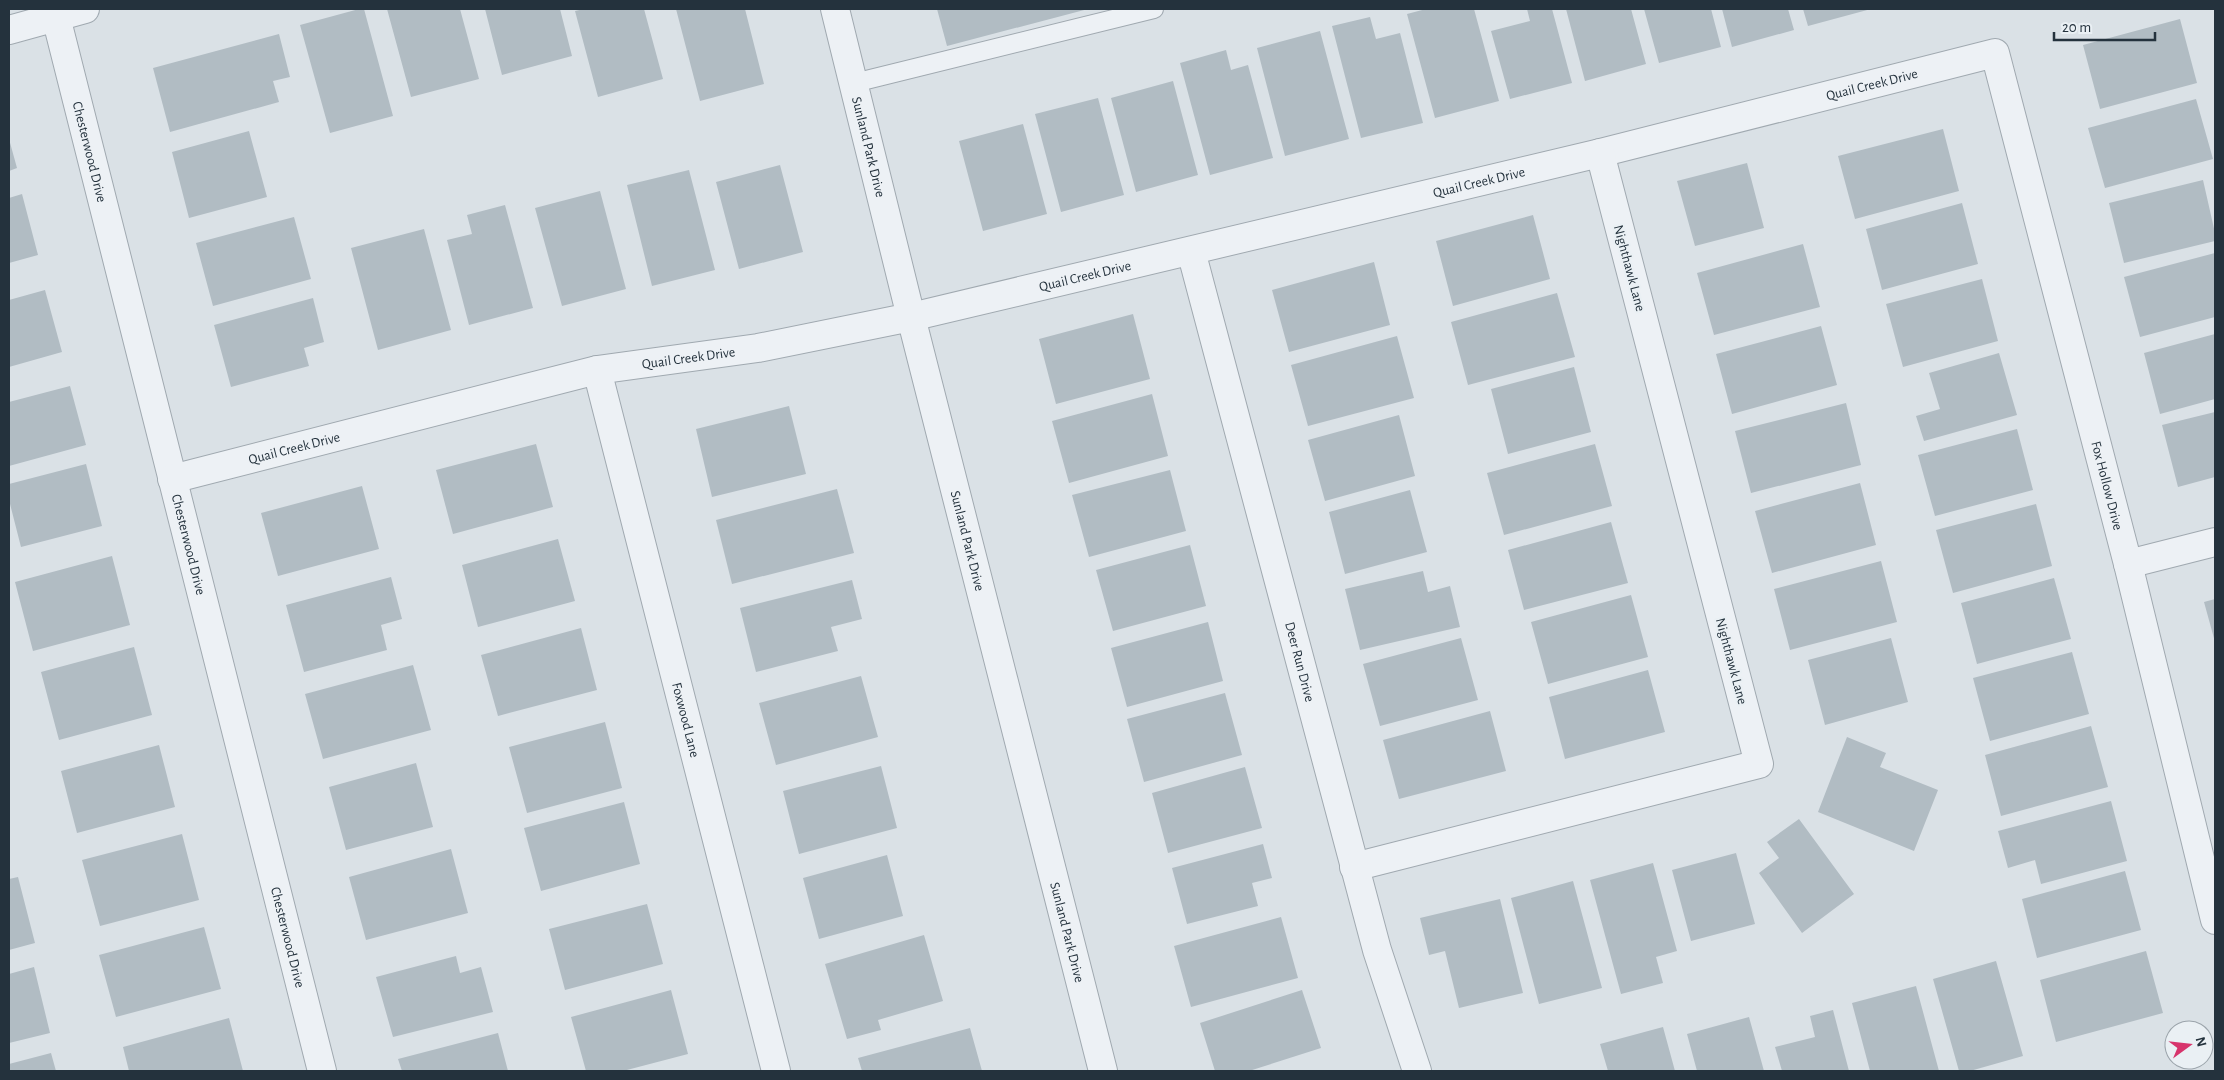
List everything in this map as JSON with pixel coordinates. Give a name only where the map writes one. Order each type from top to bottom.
[{"type":"street","points":[[9,30],[86,9]]},
{"type":"street","name":"Sunland Park Drive","points":[[835,9],[911,317],[1103,1071]]},
{"type":"street","name":"Chesterwood Drive","points":[[56,17],[322,1071]]},
{"type":"street","name":"Quail Creek Drive","points":[[172,479],[597,370],[758,348],[911,317],[1600,153],[1995,53]]},
{"type":"street","name":"Fox Hollow Drive","points":[[1995,53],[2128,564],[2215,920]]},
{"type":"street","name":"Nighthawk Lane","points":[[1354,867],[1759,764],[1600,153]]},
{"type":"street","name":"Deer Run Drive","points":[[1191,250],[1354,867],[1377,950],[1417,1071]]},
{"type":"street","name":"Foxwood Lane","points":[[597,370],[776,1071]]},
{"type":"street","points":[[2128,564],[2215,542]]},
{"type":"lane","points":[[854,83],[1154,9]]},
{"type":"building","points":[[364,9],[393,116],[330,133],[300,25]]},
{"type":"building","points":[[387,9],[460,9],[479,79],[411,97]]},
{"type":"building","points":[[485,9],[560,9],[572,56],[502,75]]},
{"type":"building","points":[[584,9],[644,9],[663,79],[598,97],[575,11]]},
{"type":"building","points":[[676,9],[745,9],[764,84],[700,101]]},
{"type":"building","points":[[937,9],[1088,9],[947,46]]},
{"type":"building","points":[[1426,9],[1474,9],[1499,101],[1435,118],[1407,14]]},
{"type":"building","points":[[1527,9],[1552,9],[1572,83],[1510,99],[1491,31],[1530,21]]},
{"type":"building","points":[[1566,9],[1631,9],[1646,64],[1585,81]]},
{"type":"building","points":[[1644,9],[1711,9],[1721,47],[1659,63]]},
{"type":"building","points":[[1722,9],[1788,9],[1794,30],[1732,47]]},
{"type":"building","points":[[1803,9],[1871,9],[1808,26]]},
{"type":"building","points":[[1370,17],[1376,39],[1400,33],[1423,123],[1361,138],[1332,26]]},
{"type":"building","points":[[2180,19],[2197,83],[2100,109],[2083,45]]},
{"type":"building","points":[[1320,31],[1349,139],[1285,156],[1257,48]]},
{"type":"building","points":[[279,34],[290,77],[273,81],[279,102],[170,132],[153,68]]},
{"type":"building","points":[[1226,50],[1231,70],[1248,65],[1273,158],[1210,175],[1180,63]]},
{"type":"building","points":[[1173,81],[1198,175],[1136,192],[1111,98]]},
{"type":"building","points":[[1098,98],[1124,195],[1061,212],[1035,114]]},
{"type":"building","points":[[2196,99],[2213,159],[2105,188],[2088,128]]},
{"type":"building","points":[[1023,124],[1047,214],[983,231],[959,141]]},
{"type":"building","points":[[1943,129],[1959,191],[1855,219],[1838,156]]},
{"type":"building","points":[[249,131],[267,197],[189,218],[172,152]]},
{"type":"building","points":[[9,139],[17,168],[9,171]]},
{"type":"building","points":[[1747,163],[1764,228],[1695,246],[1677,181]]},
{"type":"building","points":[[780,165],[803,252],[739,269],[716,182]]},
{"type":"building","points":[[689,170],[715,270],[652,286],[627,185]]},
{"type":"building","points":[[2203,180],[2215,233],[2215,241],[2124,263],[2109,203]]},
{"type":"building","points":[[600,191],[626,289],[562,306],[535,208]]},
{"type":"building","points":[[22,194],[38,255],[9,263],[9,198]]},
{"type":"building","points":[[1962,203],[1978,264],[1882,290],[1866,229]]},
{"type":"building","points":[[505,205],[533,308],[469,325],[447,240],[472,234],[467,215]]},
{"type":"building","points":[[1533,215],[1550,279],[1453,306],[1436,241]]},
{"type":"building","points":[[294,217],[311,279],[213,306],[196,243]]},
{"type":"building","points":[[424,229],[451,330],[378,350],[351,248]]},
{"type":"building","points":[[1803,244],[1820,307],[1714,335],[1697,273]]},
{"type":"building","points":[[2215,253],[2215,317],[2140,337],[2124,277]]},
{"type":"building","points":[[1374,262],[1390,325],[1289,352],[1272,290]]},
{"type":"building","points":[[1982,279],[1998,341],[1903,367],[1886,304]]},
{"type":"building","points":[[45,290],[62,352],[9,367],[9,300]]},
{"type":"building","points":[[1557,293],[1575,357],[1468,385],[1451,322]]},
{"type":"building","points":[[313,298],[324,342],[304,348],[309,366],[231,387],[214,325]]},
{"type":"building","points":[[1133,314],[1150,379],[1056,404],[1039,339]]},
{"type":"building","points":[[1821,326],[1837,385],[1732,414],[1716,354]]},
{"type":"building","points":[[2215,334],[2215,399],[2160,414],[2144,353]]},
{"type":"building","points":[[1397,336],[1414,398],[1308,426],[1291,365]]},
{"type":"building","points":[[1999,353],[2017,415],[1924,441],[1916,416],[1940,409],[1929,373]]},
{"type":"building","points":[[1574,367],[1591,432],[1508,454],[1491,389]]},
{"type":"building","points":[[70,386],[86,445],[9,466],[9,402]]},
{"type":"building","points":[[1152,394],[1168,456],[1069,483],[1052,421]]},
{"type":"building","points":[[1846,403],[1861,465],[1751,493],[1735,431]]},
{"type":"building","points":[[789,406],[806,474],[712,497],[696,429]]},
{"type":"building","points":[[2215,412],[2215,477],[2178,487],[2162,425]]},
{"type":"building","points":[[1399,415],[1415,476],[1325,501],[1308,440]]},
{"type":"building","points":[[2017,429],[2033,490],[1935,516],[1918,455]]},
{"type":"building","points":[[536,444],[553,507],[453,534],[436,470]]},
{"type":"building","points":[[1595,444],[1612,506],[1504,535],[1487,473]]},
{"type":"building","points":[[86,464],[102,526],[21,547],[9,500],[9,484]]},
{"type":"building","points":[[1170,470],[1186,531],[1089,557],[1072,495]]},
{"type":"building","points":[[1860,483],[1876,545],[1772,573],[1755,511]]},
{"type":"building","points":[[362,486],[379,549],[278,576],[261,513]]},
{"type":"building","points":[[837,489],[854,553],[732,584],[716,520]]},
{"type":"building","points":[[1410,490],[1427,552],[1345,574],[1329,512]]},
{"type":"building","points":[[2036,504],[2052,566],[1953,593],[1936,530]]},
{"type":"building","points":[[1611,522],[1628,583],[1524,610],[1508,550]]},
{"type":"building","points":[[558,539],[575,601],[478,627],[462,565]]},
{"type":"building","points":[[1190,545],[1206,606],[1113,631],[1096,570]]},
{"type":"building","points":[[112,556],[130,625],[33,651],[15,582]]},
{"type":"building","points":[[1881,561],[1897,622],[1790,650],[1774,589]]},
{"type":"building","points":[[1423,571],[1428,592],[1450,586],[1460,627],[1360,650],[1345,589]]},
{"type":"building","points":[[391,577],[402,619],[381,625],[387,650],[304,672],[286,605]]},
{"type":"building","points":[[2054,578],[2071,639],[1977,664],[1961,603]]},
{"type":"building","points":[[852,580],[862,619],[831,627],[838,651],[756,672],[740,608]]},
{"type":"building","points":[[1631,595],[1648,657],[1548,684],[1531,622]]},
{"type":"building","points":[[2215,599],[2215,642],[2204,602]]},
{"type":"building","points":[[1208,622],[1223,681],[1127,707],[1111,648]]},
{"type":"building","points":[[581,628],[597,690],[498,716],[481,655]]},
{"type":"building","points":[[1461,638],[1478,700],[1380,726],[1363,664]]},
{"type":"building","points":[[1891,638],[1908,702],[1825,725],[1808,660]]},
{"type":"building","points":[[134,647],[152,715],[59,740],[41,672]]},
{"type":"building","points":[[2072,652],[2089,714],[1990,741],[1973,678]]},
{"type":"building","points":[[413,665],[431,730],[323,759],[305,694]]},
{"type":"building","points":[[1648,670],[1665,732],[1565,759],[1549,697]]},
{"type":"building","points":[[861,676],[878,737],[776,765],[759,703]]},
{"type":"building","points":[[1225,693],[1242,755],[1144,782],[1127,719]]},
{"type":"building","points":[[1490,711],[1506,771],[1399,799],[1383,740]]},
{"type":"building","points":[[605,722],[622,788],[527,813],[509,747]]},
{"type":"building","points":[[2091,726],[2108,787],[2001,816],[1985,755]]},
{"type":"building","points":[[1847,737],[1886,753],[1880,767],[1938,790],[1914,851],[1818,812]]},
{"type":"building","points":[[159,745],[175,807],[77,833],[61,771]]},
{"type":"building","points":[[416,763],[433,827],[346,850],[329,787]]},
{"type":"building","points":[[881,766],[897,828],[799,854],[783,791]]},
{"type":"building","points":[[1245,767],[1262,828],[1168,853],[1152,793]]},
{"type":"building","points":[[2111,801],[2127,861],[2041,884],[2035,860],[2008,868],[1998,831]]},
{"type":"building","points":[[624,802],[640,864],[541,891],[524,828]]},
{"type":"building","points":[[1799,819],[1854,894],[1802,933],[1759,873],[1779,858],[1767,842]]},
{"type":"building","points":[[182,834],[199,900],[100,926],[82,860]]},
{"type":"building","points":[[1263,844],[1272,878],[1252,883],[1258,906],[1187,924],[1172,868]]},
{"type":"building","points":[[451,849],[468,913],[366,940],[349,877]]},
{"type":"building","points":[[1736,853],[1755,924],[1691,941],[1672,870]]},
{"type":"building","points":[[887,855],[903,916],[819,939],[803,878]]},
{"type":"building","points":[[1653,863],[1677,951],[1656,957],[1663,983],[1621,994],[1590,880]]},
{"type":"building","points":[[2125,871],[2141,930],[2037,958],[2022,899]]},
{"type":"building","points":[[18,877],[35,943],[9,950],[9,879]]},
{"type":"building","points":[[1573,881],[1602,988],[1539,1004],[1511,898]]},
{"type":"building","points":[[1500,899],[1523,993],[1459,1008],[1445,951],[1429,955],[1420,918]]},
{"type":"building","points":[[647,904],[663,964],[565,990],[549,929]]},
{"type":"building","points":[[1281,917],[1298,978],[1191,1007],[1174,946]]},
{"type":"building","points":[[204,927],[221,989],[116,1017],[99,955]]},
{"type":"building","points":[[924,935],[943,1001],[878,1020],[881,1030],[847,1039],[825,964]]},
{"type":"building","points":[[2146,951],[2163,1013],[2056,1042],[2040,980]]},
{"type":"building","points":[[456,956],[460,973],[481,967],[493,1012],[393,1037],[376,977]]},
{"type":"building","points":[[1996,961],[2023,1056],[1970,1071],[1959,1071],[1933,979]]},
{"type":"building","points":[[34,967],[50,1033],[9,1043],[9,974]]},
{"type":"building","points":[[1916,986],[1939,1071],[1870,1071],[1852,1003]]},
{"type":"building","points":[[671,990],[688,1054],[623,1071],[586,1071],[571,1017]]},
{"type":"building","points":[[1302,990],[1321,1048],[1249,1071],[1215,1071],[1200,1023]]},
{"type":"building","points":[[1833,1010],[1849,1071],[1782,1071],[1775,1047],[1815,1037],[1810,1016]]},
{"type":"building","points":[[1749,1017],[1764,1071],[1697,1071],[1687,1034]]},
{"type":"building","points":[[229,1018],[243,1071],[129,1071],[123,1047]]},
{"type":"building","points":[[1663,1027],[1675,1071],[1608,1071],[1600,1044]]},
{"type":"building","points":[[970,1028],[982,1071],[862,1071],[858,1058]]},
{"type":"building","points":[[498,1033],[508,1071],[402,1071],[398,1059]]},
{"type":"building","points":[[51,1053],[56,1071],[9,1071],[9,1064]]}]
